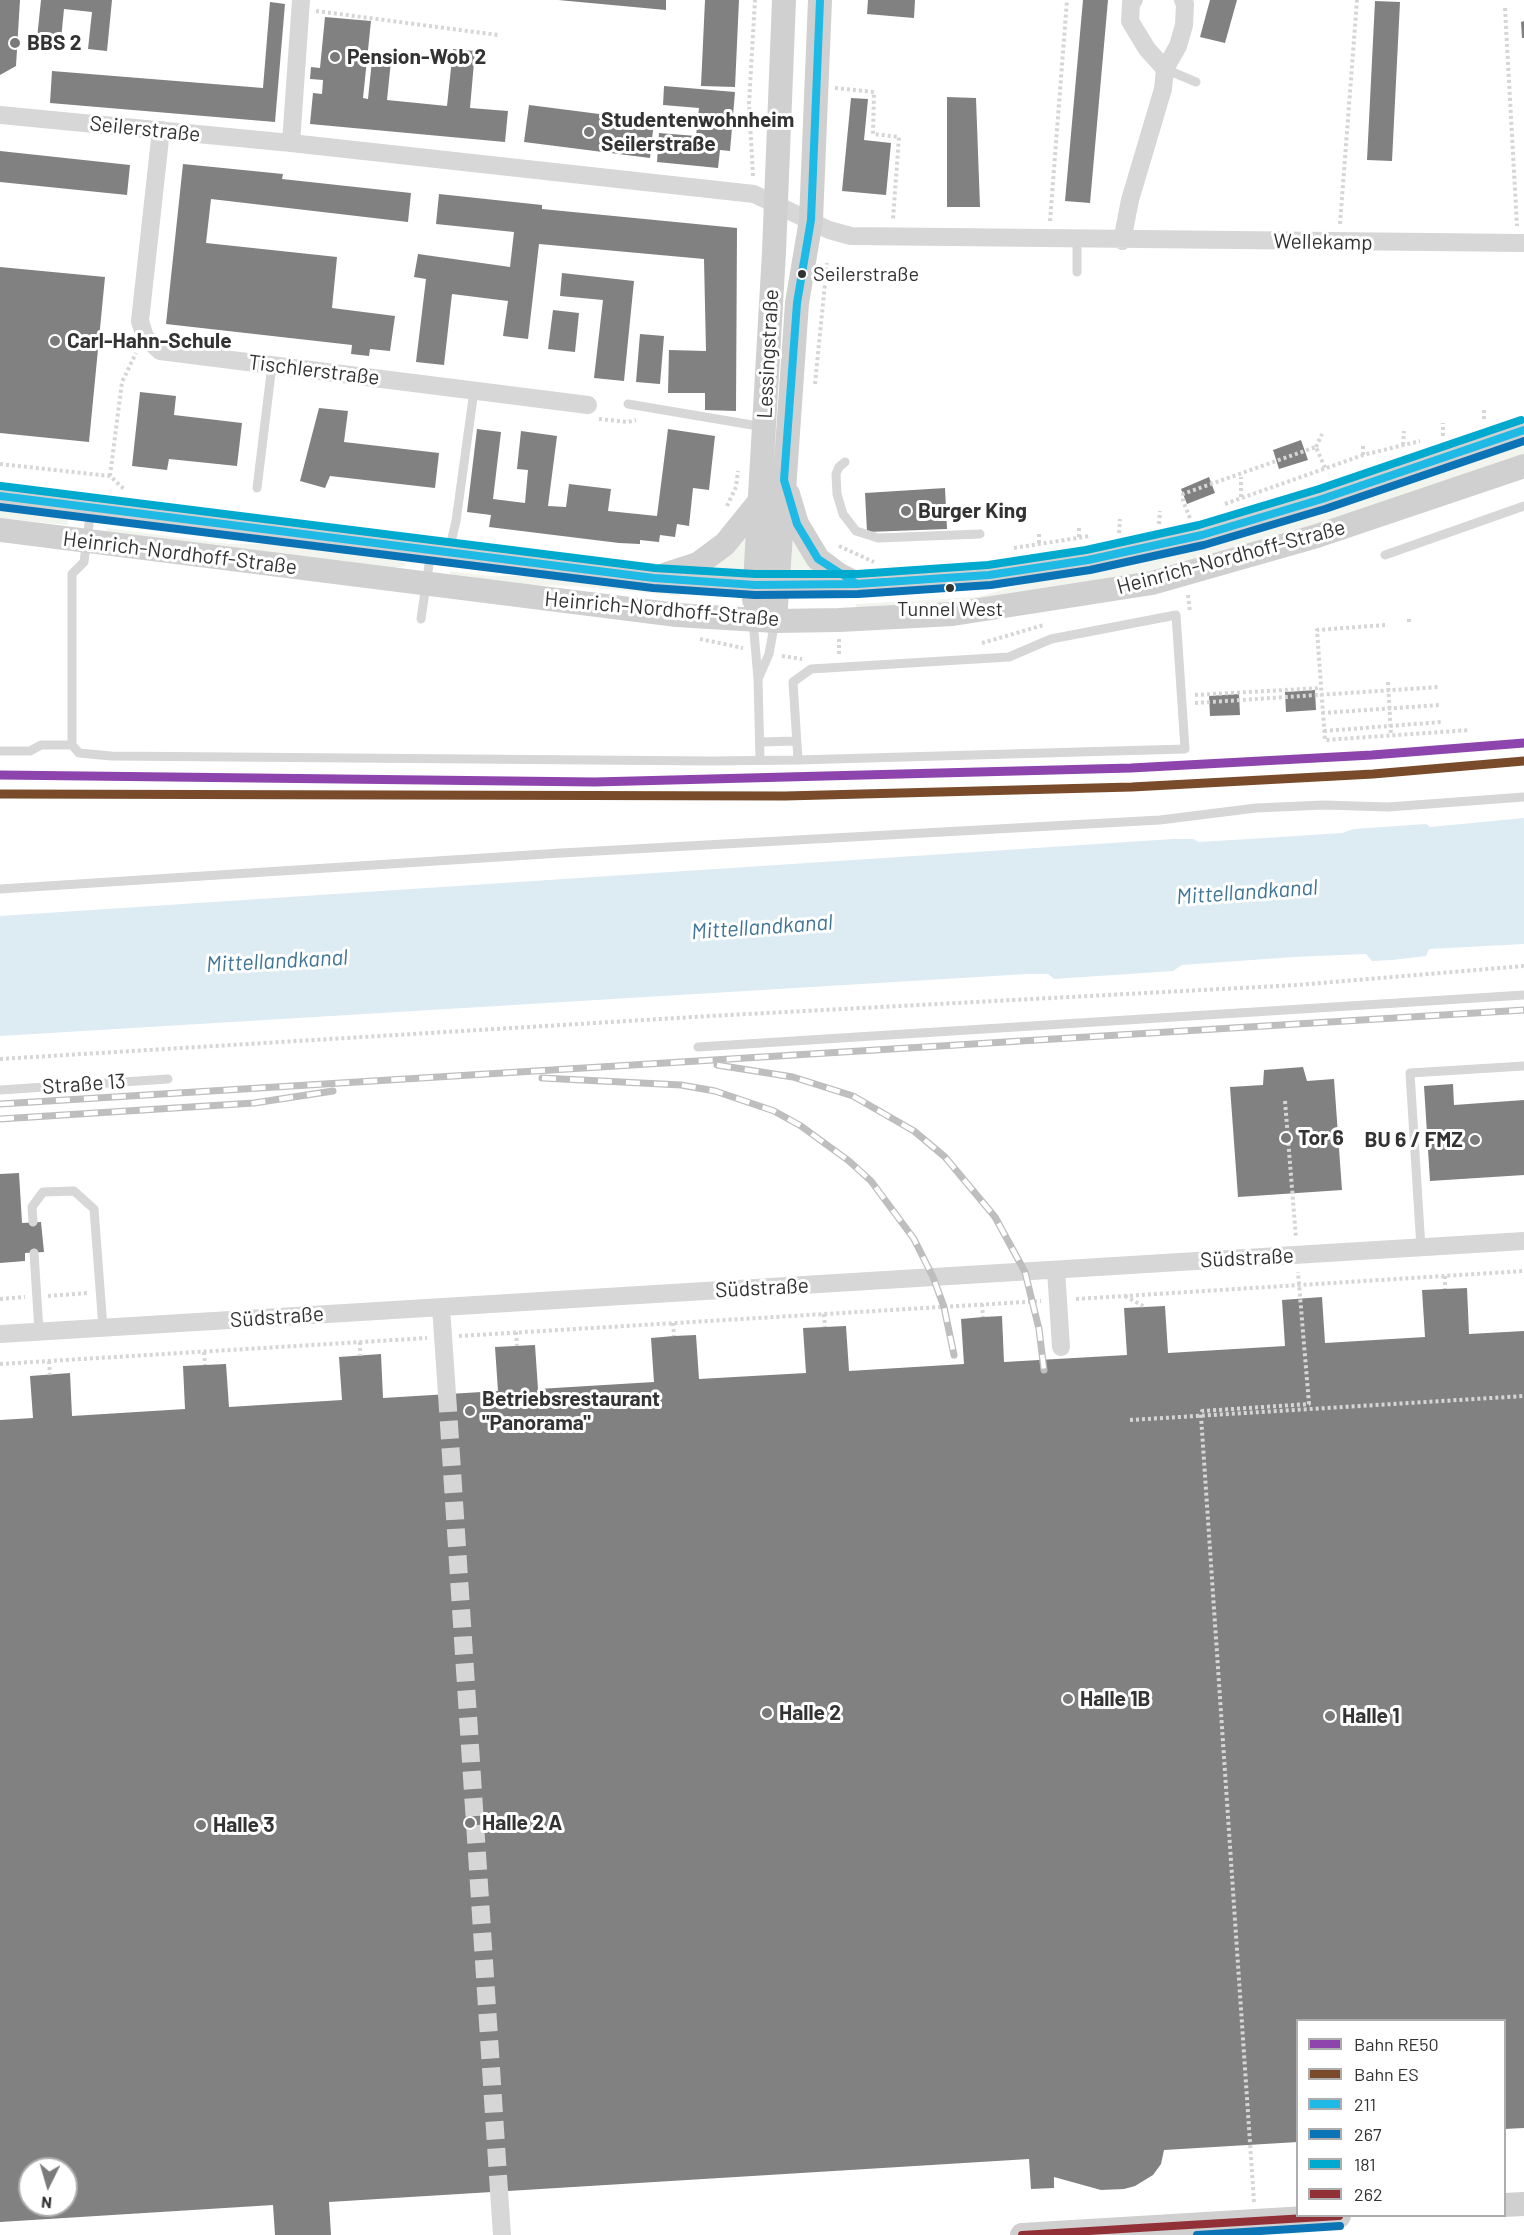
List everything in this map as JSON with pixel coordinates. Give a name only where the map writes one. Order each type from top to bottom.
[{"type":"main road","name":"Lessingstraße","points":[[764,621],[765,585],[759,502],[776,206],[784,0]]},
{"type":"main road","name":"Lessingstraße","points":[[765,585],[784,480],[797,303],[820,225],[816,87],[820,0]]},
{"type":"main road","name":"Heinrich-Nordhoff-Straße","points":[[0,496],[654,578],[765,585],[857,584],[989,575],[1088,560],[1202,536],[1322,499],[1524,430]]},
{"type":"main road","name":"Heinrich-Nordhoff-Straße","points":[[0,530],[677,615],[764,621],[953,614],[1152,583],[1317,536],[1524,466]]},
{"type":"main road","name":"Lessingstraße","points":[[784,480],[797,524],[818,559],[838,574],[857,584]]},
{"type":"main road","points":[[654,578],[698,564],[725,544],[759,502]]},
{"type":"main road","points":[[1506,2205],[1524,2204]]},
{"type":"main road","points":[[1022,2235],[1121,2233],[1322,2217]]},
{"type":"street","points":[[1134,0],[1131,3],[1130,21],[1148,49],[1165,69]]},
{"type":"street","points":[[1122,241],[1130,200],[1163,89],[1165,69],[1178,46],[1184,25],[1185,4],[1183,0]]},
{"type":"street","points":[[291,143],[301,5]]},
{"type":"street","name":"Seilerstraße","points":[[0,115],[291,143],[754,194],[776,206]]},
{"type":"street","points":[[145,337],[140,321],[161,130]]},
{"type":"street","points":[[776,206],[820,225]]},
{"type":"street","name":"Wellekamp","points":[[820,225],[851,236],[1122,241],[1521,243]]},
{"type":"street","name":"Tischlerstraße","points":[[145,337],[160,351],[474,391],[592,412]]},
{"type":"street","name":"Südstraße","points":[[0,1334],[1524,1242]]},
{"type":"street","points":[[1056,1270],[1061,1347]]},
{"type":"street","points":[[441,1307],[447,1394]]},
{"type":"street","points":[[499,2191],[502,2235]]},
{"type":"lane","points":[[1165,69],[1196,81]]},
{"type":"lane","points":[[1077,239],[1077,272]]},
{"type":"lane","points":[[257,488],[272,365]]},
{"type":"lane","points":[[421,619],[426,584],[456,521],[474,391]]},
{"type":"lane","points":[[627,404],[764,427]]},
{"type":"lane","points":[[845,462],[836,474],[837,494],[843,514],[856,531],[878,538],[980,534]]},
{"type":"lane","points":[[1385,555],[1524,506]]},
{"type":"lane","points":[[91,508],[84,561],[72,574],[72,745],[79,753],[104,753],[111,756],[191,757],[798,760],[1185,749],[1176,615],[1051,639],[1009,657],[811,669],[793,681],[798,760]]},
{"type":"lane","points":[[760,760],[758,679],[764,621]]},
{"type":"lane","points":[[758,679],[769,654],[764,621]]},
{"type":"lane","points":[[760,742],[796,741]]},
{"type":"lane","points":[[0,751],[30,751],[41,745],[72,745]]},
{"type":"lane","points":[[0,889],[573,852],[1160,820],[1256,808],[1324,805],[1388,807],[1524,797]]},
{"type":"lane","points":[[698,1047],[1524,995]]},
{"type":"lane","points":[[1421,1248],[1410,1073],[1524,1066]]},
{"type":"lane","name":"Straße 13","points":[[0,1090],[168,1079]]},
{"type":"lane","points":[[33,1222],[32,1207],[43,1192],[74,1191],[94,1209],[104,1328]]},
{"type":"lane","points":[[34,1253],[39,1331]]},
{"type":"path","points":[[754,194],[749,104],[755,0]]},
{"type":"path","points":[[1049,239],[1067,0]]},
{"type":"path","points":[[1339,242],[1357,0]]},
{"type":"path","points":[[301,5],[498,35]]},
{"type":"path","points":[[1505,8],[1521,243]]},
{"type":"path","points":[[816,87],[874,92],[873,134],[899,137],[892,237]]},
{"type":"path","points":[[814,392],[820,225]]},
{"type":"path","points":[[111,476],[122,382],[145,337]]},
{"type":"path","points":[[1484,410],[1484,423]]},
{"type":"path","points":[[592,412],[628,422],[642,418]]},
{"type":"path","points":[[1474,426],[1494,419]]},
{"type":"path","points":[[1443,423],[1443,436]]},
{"type":"path","points":[[1403,445],[1404,431]]},
{"type":"path","points":[[1433,438],[1453,432]]},
{"type":"path","points":[[1191,518],[1183,501],[1184,495],[1316,447],[1322,434]]},
{"type":"path","points":[[1221,506],[1362,455],[1423,440]]},
{"type":"path","points":[[1362,455],[1363,443]]},
{"type":"path","points":[[1316,447],[1325,468]]},
{"type":"path","points":[[724,510],[736,487],[739,466]]},
{"type":"path","points":[[1241,477],[1241,497]]},
{"type":"path","points":[[1159,525],[1160,511]]},
{"type":"path","points":[[1180,520],[1201,514]]},
{"type":"path","points":[[1119,533],[1120,519]]},
{"type":"path","points":[[1149,527],[1170,523]]},
{"type":"path","points":[[1079,528],[1079,537]]},
{"type":"path","points":[[1109,534],[1129,531]]},
{"type":"path","points":[[1038,534],[1039,543]]},
{"type":"path","points":[[1005,550],[1099,535]]},
{"type":"path","points":[[831,539],[837,545],[874,562],[883,563]]},
{"type":"path","points":[[1385,625],[1317,630],[1325,740],[1470,730]]},
{"type":"path","points":[[1388,682],[1391,735]]},
{"type":"path","points":[[1209,702],[1439,687]]},
{"type":"path","points":[[1195,695],[1320,688]]},
{"type":"path","points":[[1322,713],[1440,705]]},
{"type":"path","points":[[1324,730],[1441,722]]},
{"type":"path","points":[[0,1059],[769,1012],[1298,985],[1524,966]]},
{"type":"path","points":[[1255,2221],[1201,1416],[1202,1411],[1309,1404],[1285,1101]]},
{"type":"path","points":[[0,1364],[1524,1272]]},
{"type":"path","points":[[1444,1276],[1445,1289]]},
{"type":"path","points":[[1125,1296],[1145,1307]]},
{"type":"path","points":[[982,1304],[983,1317]]},
{"type":"path","points":[[824,1314],[825,1327]]},
{"type":"path","points":[[673,1323],[674,1336]]},
{"type":"path","points":[[516,1332],[517,1346]]},
{"type":"path","points":[[360,1342],[360,1356]]},
{"type":"path","points":[[204,1352],[205,1365]]},
{"type":"path","points":[[49,1361],[50,1375]]},
{"type":"path","points":[[1130,1420],[1524,1396]]},
{"type":"shaded area","points":[[1510,446],[1524,447],[1524,455],[1314,527],[1206,559],[1121,579],[979,601],[856,609],[856,604],[978,597],[1037,580],[1118,566]]},
{"type":"shaded area","points":[[0,503],[47,509],[67,519],[68,525],[0,518]]},
{"type":"shaded area","points":[[107,528],[229,544],[295,544],[391,557],[405,563],[405,566],[388,569],[106,534]]},
{"type":"shaded area","points":[[749,532],[747,574],[710,573],[710,569]]},
{"type":"shaded area","points":[[789,535],[821,575],[787,575]]},
{"type":"shaded area","points":[[450,571],[489,576],[545,576],[681,591],[680,596],[575,586],[502,584],[450,577]]},
{"type":"water","name":"Mittellandkanal","points":[[1524,818],[1524,944],[1429,949],[1426,956],[1392,960],[1372,961],[1366,954],[1294,957],[1182,965],[1173,971],[1054,979],[1048,974],[1027,974],[0,1036],[0,916],[1173,839],[1193,839],[1199,842],[1265,838],[1342,833],[1354,829],[1426,824],[1430,827]]},
{"type":"building","points":[[0,0],[20,0],[16,66],[0,75]]},
{"type":"building","points":[[41,0],[112,0],[107,51],[88,49],[92,12],[64,9],[60,50],[36,48]]},
{"type":"building","points":[[558,0],[666,0],[666,10]]},
{"type":"building","points":[[705,0],[739,0],[735,87],[701,86]]},
{"type":"building","points":[[868,0],[915,0],[914,18],[867,14]]},
{"type":"building","points":[[1083,0],[1108,0],[1090,203],[1065,201]]},
{"type":"building","points":[[1210,0],[1237,0],[1225,43],[1200,37]]},
{"type":"building","points":[[1375,1],[1400,2],[1392,161],[1367,160]]},
{"type":"building","points":[[270,2],[285,4],[275,122],[50,103],[52,71],[263,88]]},
{"type":"building","points":[[325,17],[371,21],[363,98],[368,99],[372,60],[391,61],[387,100],[447,106],[453,49],[475,51],[470,108],[508,111],[505,142],[310,124],[313,93],[322,94],[323,80],[310,79],[311,67],[320,68]]},
{"type":"building","points":[[1524,21],[1524,38],[1522,38],[1521,22]]},
{"type":"building","points":[[664,86],[735,92],[730,151],[720,150],[718,168],[657,162],[659,133],[696,136],[699,108],[663,105]]},
{"type":"building","points":[[947,97],[976,98],[980,207],[947,207]]},
{"type":"building","points":[[851,98],[868,99],[864,140],[891,143],[886,195],[842,191]]},
{"type":"building","name":"Studentenwohnheim Seilerstraße","points":[[529,105],[654,121],[650,158],[524,142]]},
{"type":"building","points":[[0,151],[130,165],[127,195],[0,182]]},
{"type":"building","points":[[183,164],[283,174],[282,179],[411,193],[408,222],[211,199],[206,243],[337,257],[332,308],[395,316],[390,351],[370,349],[369,356],[351,354],[352,345],[166,324]]},
{"type":"building","points":[[439,194],[542,205],[542,209],[737,228],[736,411],[705,410],[705,393],[668,393],[669,350],[706,351],[704,259],[539,244],[528,339],[503,336],[508,301],[452,294],[444,365],[416,362],[426,279],[414,277],[418,254],[510,267],[514,232],[436,224]]},
{"type":"building","name":"Carl-Hahn-Schule","points":[[0,267],[105,277],[89,442],[0,433]]},
{"type":"building","points":[[562,273],[634,281],[624,381],[594,378],[603,300],[560,296]]},
{"type":"building","points":[[553,310],[579,313],[575,352],[548,349]]},
{"type":"building","points":[[640,334],[664,336],[660,384],[636,382]]},
{"type":"building","points":[[140,392],[176,396],[174,415],[242,423],[237,466],[169,459],[167,470],[132,466]]},
{"type":"building","points":[[319,408],[348,411],[344,442],[439,453],[435,488],[330,476],[325,488],[300,481]]},
{"type":"building","points":[[477,429],[501,432],[493,499],[525,503],[528,470],[517,469],[521,431],[557,436],[548,506],[566,507],[569,484],[611,489],[608,511],[657,516],[668,429],[715,436],[709,490],[693,488],[689,526],[677,524],[675,537],[660,535],[659,542],[640,540],[640,544],[619,543],[489,527],[491,515],[467,512]]},
{"type":"building","points":[[1301,440],[1308,460],[1279,469],[1273,450]]},
{"type":"building","points":[[1209,477],[1215,493],[1187,504],[1181,489]]},
{"type":"building","name":"Burger King","points":[[945,488],[947,529],[867,532],[865,493]]},
{"type":"building","points":[[1315,690],[1316,710],[1286,712],[1285,692]]},
{"type":"building","points":[[1239,694],[1240,715],[1210,716],[1209,696]]},
{"type":"building","name":"Tor 6","points":[[1303,1067],[1307,1081],[1334,1079],[1342,1190],[1238,1197],[1230,1087],[1263,1085],[1264,1070]]},
{"type":"building","name":"BU 6 / FMZ","points":[[1453,1084],[1454,1105],[1524,1100],[1524,1175],[1430,1181],[1424,1086]]},
{"type":"building","points":[[19,1173],[22,1223],[41,1222],[44,1252],[25,1253],[25,1261],[0,1263],[0,1174]]},
{"type":"building","points":[[1467,1288],[1469,1334],[1524,1331],[1524,2128],[1506,2129],[1506,2019],[1296,2019],[1296,2142],[1164,2150],[1161,2164],[1153,2175],[1135,2186],[1124,2189],[1101,2190],[1054,2177],[1054,2188],[1031,2189],[1029,2159],[329,2202],[331,2235],[275,2235],[273,2205],[0,2222],[0,1420],[33,1418],[30,1376],[70,1373],[72,1416],[185,1409],[183,1366],[226,1364],[229,1407],[342,1400],[339,1357],[381,1354],[383,1398],[498,1391],[495,1347],[535,1345],[538,1389],[654,1382],[651,1338],[674,1336],[696,1335],[699,1379],[806,1373],[803,1328],[846,1326],[849,1371],[964,1364],[961,1319],[1002,1316],[1004,1362],[1127,1355],[1124,1308],[1165,1306],[1168,1353],[1285,1346],[1282,1300],[1322,1297],[1325,1343],[1425,1337],[1422,1290]]},
{"type":"tunnel","points":[[447,1394],[499,2191]]},
{"type":"railway","points":[[0,1104],[1524,1010]]},
{"type":"railway","points":[[717,1065],[793,1077],[853,1096],[914,1131],[945,1157],[995,1217],[1025,1272],[1039,1329],[1044,1370]]},
{"type":"railway","points":[[542,1078],[681,1085],[715,1091],[774,1111],[801,1126],[849,1161],[871,1181],[914,1239],[933,1277],[944,1307],[954,1355]]},
{"type":"railway","points":[[0,1119],[254,1103],[333,1091]]},
{"type":"rail line","name":"RE50","points":[[0,775],[595,782],[1131,768],[1372,755],[1524,743]]},
{"type":"rail line","name":"ES","points":[[0,794],[785,796],[1132,787],[1373,774],[1524,761]]},
{"type":"transit line","name":"211","points":[[820,0],[811,220],[797,303],[784,480],[797,524],[818,559],[857,584],[884,582]]},
{"type":"transit line","name":"181","points":[[1,486],[655,568],[755,574],[857,574],[988,565],[1086,550],[1199,525],[1319,489],[1521,420]]},
{"type":"transit line","name":"211","points":[[0,496],[654,578],[755,585],[857,584],[989,575],[1088,560],[1202,535],[1322,499],[1524,430]]},
{"type":"transit line","name":"267","points":[[0,507],[653,588],[755,595],[858,594],[991,585],[1090,570],[1204,545],[1325,509],[1524,441]]},
{"type":"transit line","name":"262","points":[[1022,2235],[1322,2217]]},
{"type":"transit line","name":"267","points":[[1197,2235],[1340,2226]]},
{"type":"place","name":"BBS 2","points":[[15,43]]},
{"type":"place","name":"Pension-Wob 2","points":[[335,57]]},
{"type":"place","name":"Studentenwohnheim Seilerstraße","points":[[589,132]]},
{"type":"place","name":"Seilerstraße","points":[[802,274]]},
{"type":"place","name":"Carl-Hahn-Schule","points":[[55,341]]},
{"type":"place","name":"Burger King","points":[[906,511]]},
{"type":"place","name":"Tunnel West","points":[[950,588]]},
{"type":"place","name":"Tor 6","points":[[1286,1138]]},
{"type":"place","name":"BU 6 / FMZ","points":[[1475,1140]]},
{"type":"place","name":"Betriebsrestaurant \"Panorama\"","points":[[470,1411]]},
{"type":"place","name":"Halle 1B","points":[[1068,1699]]},
{"type":"place","name":"Halle 2","points":[[767,1713]]},
{"type":"place","name":"Halle 1","points":[[1330,1716]]},
{"type":"place","name":"Halle 2 A","points":[[470,1823]]},
{"type":"place","name":"Halle 3","points":[[201,1825]]}]
